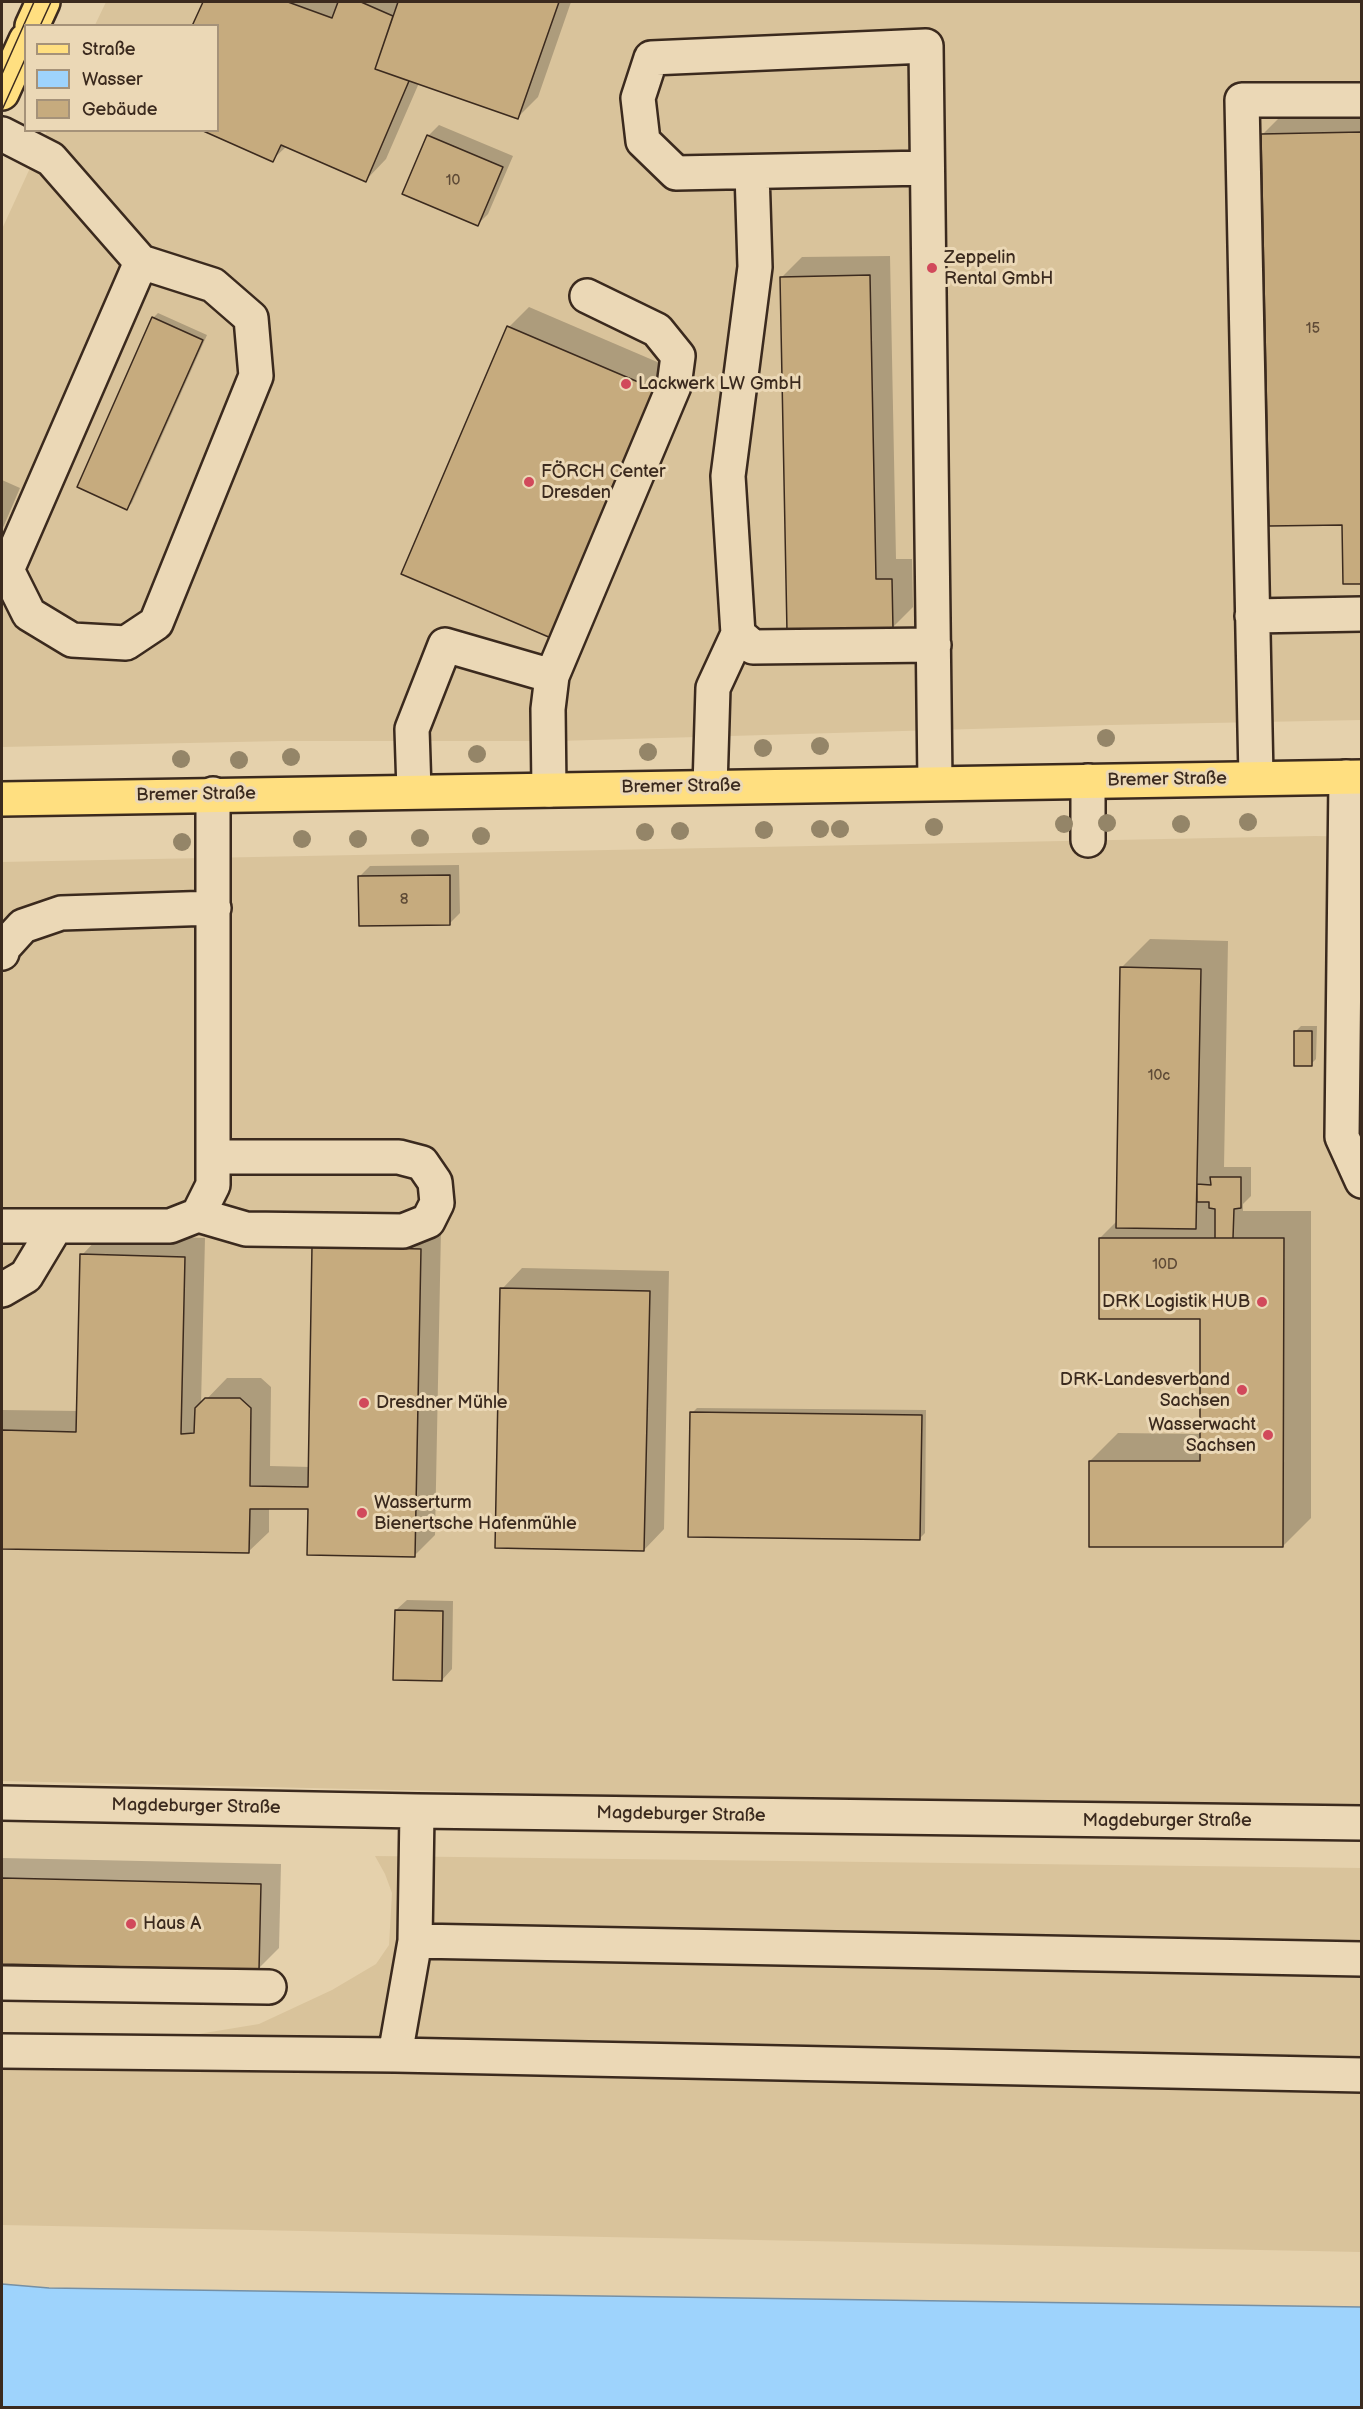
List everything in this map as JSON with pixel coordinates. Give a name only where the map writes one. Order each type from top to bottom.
[{"type":"main road","points":[[33,24],[43,2]]},
{"type":"main road","points":[[2,93],[24,44]]},
{"type":"main road","name":"Bremer Straße","points":[[2,799],[1354,777]]},
{"type":"street","points":[[927,168],[676,173],[643,141],[638,98],[651,58],[926,46],[935,783]]},
{"type":"street","points":[[1256,778],[1242,100],[1362,100]]},
{"type":"street","points":[[2,135],[51,159],[141,262],[213,285],[251,318],[256,376],[156,623],[126,643],[72,640],[29,614],[7,570],[141,262]]},
{"type":"street","points":[[710,787],[713,688],[738,634],[728,476],[755,267],[752,172]]},
{"type":"street","points":[[549,790],[548,709],[552,676],[674,386],[678,356],[657,330],[587,296]]},
{"type":"street","points":[[1252,616],[1362,614]]},
{"type":"street","points":[[738,634],[753,648],[934,645]]},
{"type":"street","points":[[414,791],[412,729],[445,645],[552,676]]},
{"type":"street","points":[[1354,777],[1342,1137],[1362,1181]]},
{"type":"street","points":[[1088,781],[1088,840]]},
{"type":"street","points":[[198,1215],[213,1185],[213,794]]},
{"type":"street","points":[[2,954],[3,948],[23,926],[61,913],[214,908]]},
{"type":"street","points":[[2,1226],[170,1226],[198,1215],[246,1229],[403,1231],[428,1221],[437,1203],[435,1182],[422,1163],[399,1156],[213,1157]]},
{"type":"street","points":[[2,1290],[26,1276],[56,1226]]},
{"type":"street","name":"Magdeburger Straße","points":[[2,1803],[417,1811],[1362,1823]]},
{"type":"street","points":[[395,2055],[416,1941],[417,1811]]},
{"type":"street","points":[[416,1941],[1362,1959]]},
{"type":"street","points":[[2,1983],[269,1987]]},
{"type":"street","points":[[2,2051],[395,2055],[1362,2075]]},
{"type":"shaded area","points":[[106,2],[1361,2],[1361,720],[558,741],[282,741],[2,747],[2,229],[47,132],[219,132],[219,24],[95,24]]},
{"type":"shaded area","points":[[1316,836],[1361,837],[1361,1822],[1048,1805],[2,1781],[2,862]]},
{"type":"shaded area","points":[[375,1856],[1361,1868],[1361,2252],[2,2225],[2,2039],[174,2038],[259,2024],[332,1990],[376,1964],[389,1945],[392,1893]]},
{"type":"water","points":[[2,2284],[49,2288],[1361,2307],[1361,2407],[2,2407]]},
{"type":"building","points":[[203,2],[288,2],[332,18],[338,2],[361,2],[393,16],[375,69],[409,81],[366,182],[281,145],[273,162],[206,132],[219,132],[219,24],[193,24]]},
{"type":"building","points":[[398,2],[559,2],[518,119],[375,69]]},
{"type":"building","points":[[1362,132],[1362,584],[1343,584],[1342,525],[1269,526],[1261,134]]},
{"type":"building","points":[[427,135],[503,167],[478,226],[402,194]]},
{"type":"building","points":[[870,275],[876,579],[892,579],[893,629],[787,632],[780,277]]},
{"type":"building","points":[[152,317],[203,340],[127,510],[77,487]]},
{"type":"building","name":"FÖRCH Center Dresden","points":[[507,326],[657,390],[551,638],[401,574]]},
{"type":"building","points":[[450,875],[450,925],[359,926],[358,876]]},
{"type":"building","points":[[1120,967],[1201,969],[1196,1229],[1116,1228]]},
{"type":"building","points":[[1294,1031],[1312,1031],[1312,1066],[1294,1066]]},
{"type":"building","points":[[1210,1177],[1241,1177],[1241,1208],[1234,1209],[1233,1238],[1215,1238],[1215,1209],[1209,1208],[1209,1202],[1197,1202],[1197,1184],[1211,1185]]},
{"type":"building","name":"DRK-Landesverband Sachsen","points":[[1099,1238],[1284,1238],[1283,1547],[1089,1547],[1089,1461],[1200,1461],[1200,1319],[1099,1319]]},
{"type":"building","name":"Dresdner Mühle","points":[[312,1246],[421,1249],[415,1557],[307,1555],[308,1509],[250,1509],[249,1553],[2,1549],[2,1430],[76,1432],[80,1254],[185,1257],[181,1434],[194,1433],[195,1408],[205,1398],[240,1398],[251,1408],[250,1486],[308,1487]]},
{"type":"building","points":[[500,1288],[650,1291],[644,1551],[495,1548]]},
{"type":"building","points":[[690,1412],[922,1415],[920,1540],[688,1537]]},
{"type":"building","points":[[395,1610],[443,1611],[442,1681],[393,1680]]},
{"type":"building","name":"Haus A","points":[[2,1878],[261,1884],[259,1970],[2,1964]]},
{"type":"tram line","points":[[24,24],[34,2]]},
{"type":"tram line","points":[[41,24],[51,2]]},
{"type":"tram line","points":[[2,74],[24,24]]},
{"type":"tram line","points":[[2,110],[24,61]]},
{"type":"place","name":"Zeppelin Rental GmbH","points":[[932,268]]},
{"type":"place","name":"Lackwerk LW GmbH","points":[[626,384]]},
{"type":"place","name":"FÖRCH Center Dresden","points":[[529,482]]},
{"type":"place","name":"DRK Logistik HUB","points":[[1262,1302]]},
{"type":"place","name":"DRK-Landesverband Sachsen","points":[[1242,1390]]},
{"type":"place","name":"Dresdner Mühle","points":[[364,1403]]},
{"type":"place","name":"Wasserwacht Sachsen","points":[[1268,1435]]},
{"type":"place","name":"Wasserturm Bienertsche Hafenmühle","points":[[362,1513]]},
{"type":"place","name":"Haus A","points":[[131,1924]]}]
